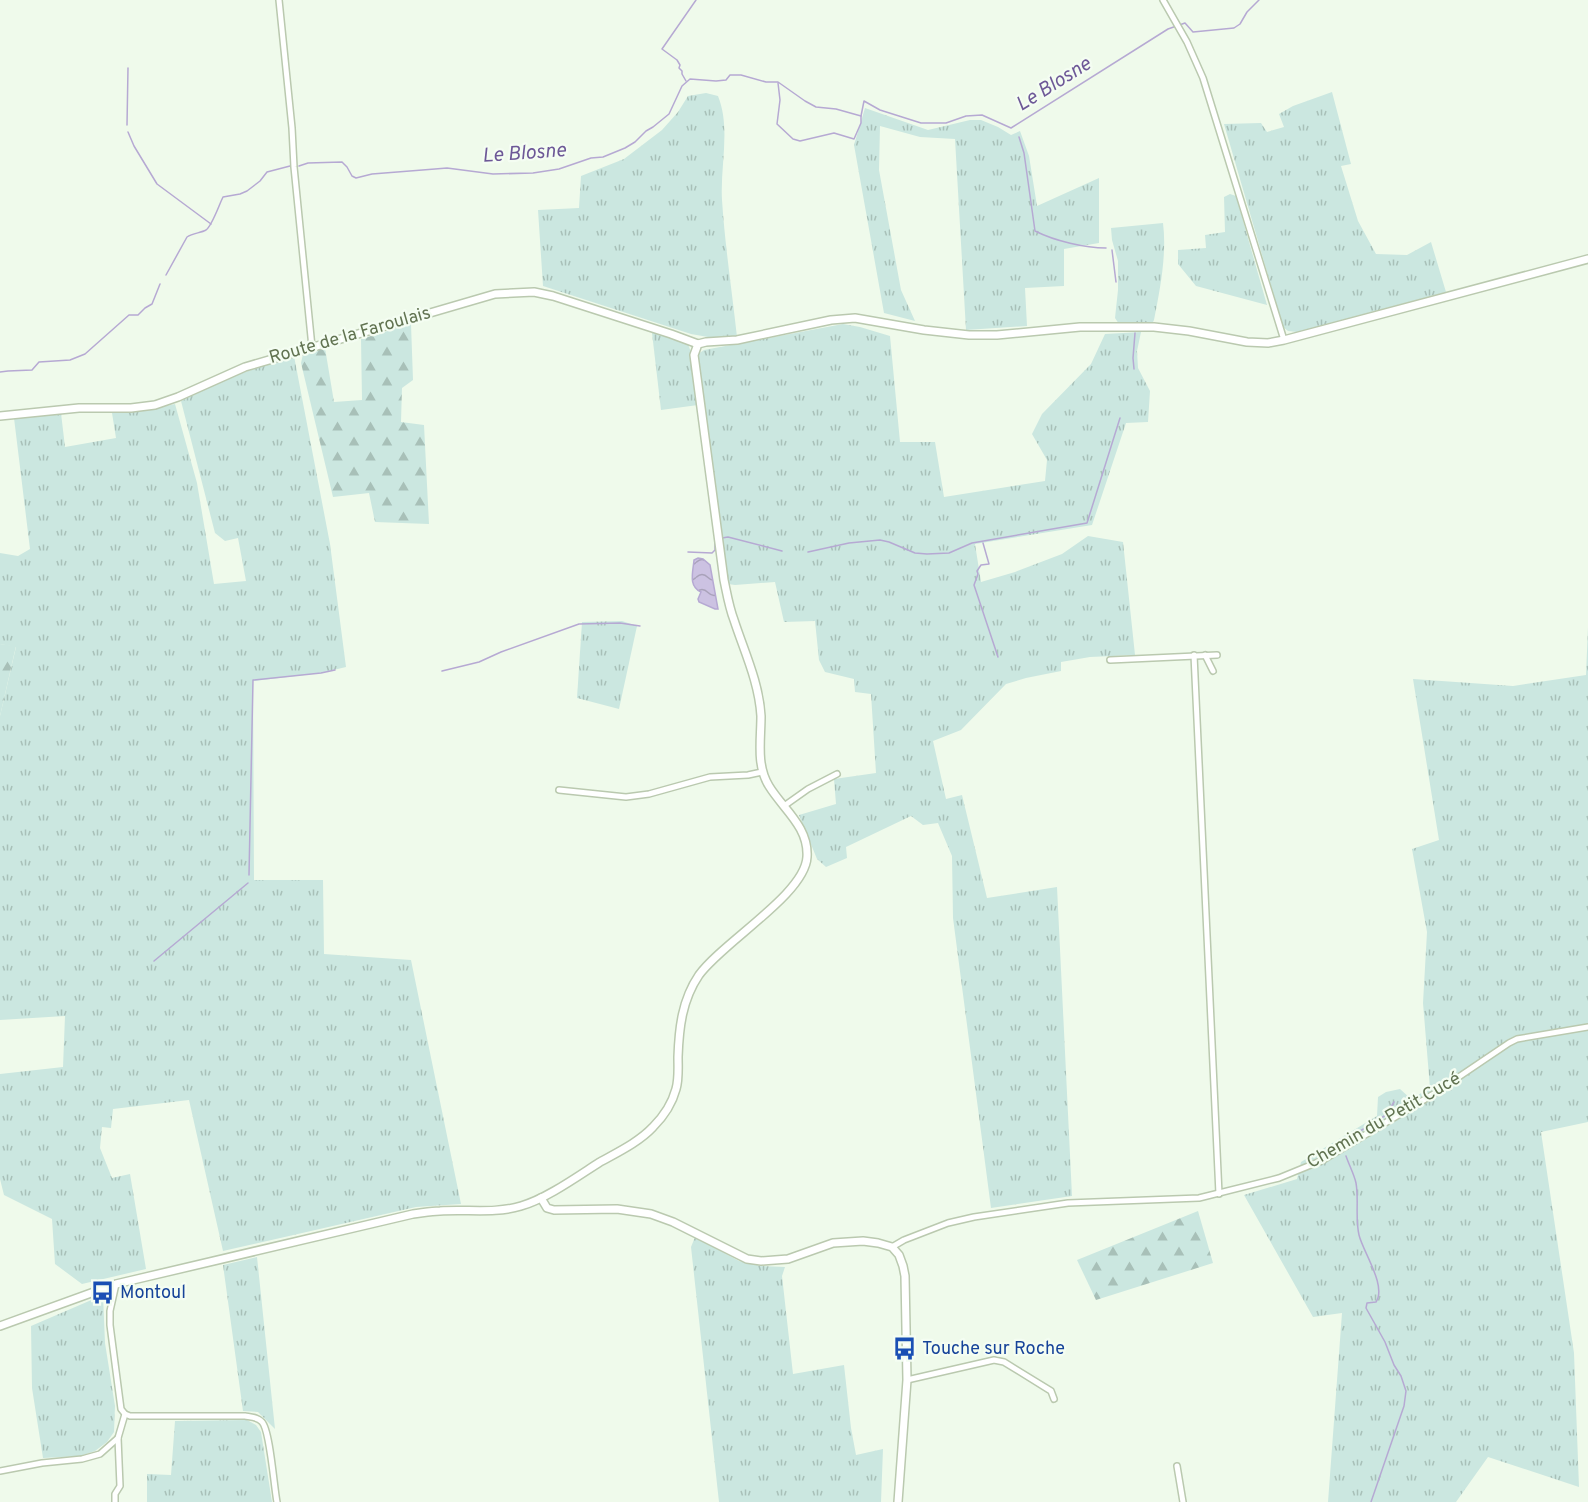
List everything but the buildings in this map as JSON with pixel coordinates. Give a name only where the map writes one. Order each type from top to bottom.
[{"type":"street","points":[[279,0],[312,347]]},
{"type":"street","points":[[1163,0],[1196,59],[1203,78],[1284,340]]},
{"type":"street","points":[[0,1326],[116,1284],[413,1214],[507,1209],[522,1206],[541,1198],[637,1140],[652,1128],[671,1103],[677,1086],[683,1008],[690,990],[699,974],[786,894],[798,880],[806,867],[807,850],[804,837],[793,817],[769,786],[762,772],[759,700],[755,680],[728,602],[724,580],[694,355],[698,344],[737,340],[831,320],[855,318],[969,335],[997,335],[1080,327],[1154,327],[1247,342],[1268,343],[1588,260]]},
{"type":"street","name":"Route de la Faroulais","points":[[0,417],[79,408],[131,408],[154,405],[178,397],[245,367],[495,294],[534,292],[580,303],[698,344]]},
{"type":"street","points":[[1194,655],[1219,1194]]},
{"type":"street","points":[[1205,655],[1213,671]]},
{"type":"street","points":[[1110,660],[1217,655]]},
{"type":"street","points":[[559,790],[626,797],[649,794],[710,777],[762,772]]},
{"type":"street","points":[[784,806],[808,789],[837,774]]},
{"type":"street","name":"Chemin du Petit Cucé","points":[[892,1247],[948,1223],[974,1217],[1068,1203],[1199,1198],[1279,1178],[1323,1160],[1432,1095],[1517,1039],[1588,1027]]},
{"type":"street","points":[[541,1198],[547,1208],[554,1210],[617,1209],[651,1214],[692,1231],[733,1254],[754,1260],[788,1259],[833,1243],[878,1242],[892,1247],[899,1255],[905,1276],[907,1380],[898,1502]]},
{"type":"street","points":[[116,1284],[110,1311],[110,1325],[121,1409],[130,1416],[244,1416],[262,1421],[267,1430],[277,1502]]},
{"type":"street","points":[[907,1380],[994,1360],[1004,1362],[1051,1391],[1054,1399]]},
{"type":"street","points":[[115,1502],[115,1494],[120,1486],[118,1438],[125,1414]]},
{"type":"street","points":[[0,1471],[42,1463],[82,1459],[100,1454],[118,1438]]},
{"type":"street","points":[[1177,1466],[1183,1502]]},
{"type":"green space","points":[[1332,92],[1351,164],[1341,166],[1358,221],[1376,254],[1407,255],[1431,242],[1446,292],[1297,332],[1288,331],[1283,327],[1224,124],[1261,123],[1267,132],[1284,127],[1279,114],[1293,106]]},
{"type":"green space","points":[[706,93],[718,96],[724,121],[722,200],[737,337],[708,337],[691,334],[543,286],[538,210],[579,208],[581,176],[624,159],[662,130],[688,96]]},
{"type":"green space","points":[[865,108],[928,130],[970,120],[981,120],[1011,135],[1020,131],[1029,156],[1037,206],[1099,178],[1099,243],[1064,249],[1064,286],[1025,288],[1027,326],[966,330],[955,139],[920,137],[880,126],[879,170],[901,290],[915,321],[884,313],[854,145]]},
{"type":"green space","points":[[1230,194],[1236,196],[1267,305],[1196,286],[1178,264],[1178,250],[1206,248],[1205,235],[1225,232],[1224,197]]},
{"type":"green space","points":[[1163,223],[1161,284],[1154,320],[1152,324],[1119,324],[1115,318],[1118,261],[1111,228]]},
{"type":"green space","points":[[411,324],[413,380],[402,388],[401,422],[424,425],[429,524],[375,522],[369,493],[333,497],[301,363],[303,354],[325,348],[334,402],[362,400],[361,339]]},
{"type":"green space","points":[[843,324],[890,336],[900,442],[935,442],[944,497],[1045,481],[1047,460],[1032,434],[1042,414],[1091,364],[1105,334],[1141,332],[1137,351],[1138,368],[1150,391],[1148,422],[1126,423],[1092,525],[975,544],[981,582],[1062,554],[1088,536],[1123,542],[1135,655],[1090,657],[1061,662],[1061,671],[1006,684],[961,730],[933,741],[946,799],[962,795],[987,898],[1057,887],[1072,1196],[991,1208],[953,918],[952,856],[938,823],[923,825],[911,816],[846,847],[847,858],[826,867],[817,859],[799,815],[836,804],[834,779],[876,773],[871,694],[855,692],[854,679],[825,672],[819,660],[815,621],[784,622],[775,582],[728,584],[698,354],[704,350]]},
{"type":"green space","points":[[656,332],[688,344],[692,355],[698,405],[661,410],[652,333]]},
{"type":"green space","points":[[294,356],[330,544],[346,667],[321,673],[253,681],[254,880],[323,880],[324,954],[411,960],[461,1204],[416,1207],[223,1251],[189,1100],[113,1109],[111,1128],[102,1127],[100,1148],[112,1178],[130,1174],[146,1269],[82,1284],[55,1264],[52,1219],[4,1195],[0,1179],[0,1074],[63,1067],[65,1016],[0,1020],[0,716],[16,647],[0,644],[0,553],[18,556],[30,549],[14,418],[61,413],[65,447],[116,438],[112,413],[144,411],[175,404],[197,483],[214,584],[246,581],[238,538],[225,541],[215,533],[181,401],[236,375]]},
{"type":"green space","points":[[622,621],[637,626],[619,709],[577,698],[582,622]]},
{"type":"green space","points":[[1588,627],[1588,1122],[1541,1132],[1574,1353],[1579,1487],[1488,1457],[1456,1502],[1328,1502],[1342,1313],[1313,1317],[1244,1195],[1297,1179],[1301,1162],[1377,1116],[1378,1097],[1386,1092],[1400,1089],[1411,1099],[1430,1088],[1423,1003],[1427,932],[1412,849],[1439,840],[1413,679],[1513,686],[1586,675]]},
{"type":"green space","points":[[0,644],[16,646],[0,716]]},
{"type":"green space","points":[[1198,1211],[1213,1263],[1096,1300],[1077,1260]]},
{"type":"green space","points":[[695,1237],[739,1261],[761,1266],[785,1267],[782,1276],[793,1374],[844,1365],[856,1455],[883,1449],[881,1502],[719,1502],[691,1247]]},
{"type":"green space","points":[[257,1257],[275,1429],[258,1412],[243,1411],[223,1265]]},
{"type":"green space","points":[[103,1295],[105,1343],[115,1406],[114,1432],[107,1442],[95,1451],[80,1456],[43,1458],[32,1388],[31,1326]]},
{"type":"green space","points":[[247,1420],[256,1425],[261,1432],[272,1502],[147,1502],[147,1474],[171,1475],[175,1421]]},
{"type":"water","points":[[698,558],[710,565],[718,609],[699,602],[701,592],[694,586],[692,578],[694,560]]},
{"type":"waterway","points":[[686,81],[677,60],[662,49],[696,0]]},
{"type":"waterway","name":"Le Blosne","points":[[299,166],[308,163],[342,162],[356,178],[372,174],[447,168],[493,174],[533,173],[559,169],[591,158],[603,157],[635,142],[669,114],[682,86],[690,79],[716,81],[726,80],[730,75],[778,82],[816,107],[836,109],[861,116],[864,101],[880,110],[921,123],[946,123],[966,116],[982,115],[1011,128],[1168,29],[1185,23],[1193,32],[1234,28],[1240,24],[1247,12],[1259,0]]},
{"type":"waterway","points":[[127,125],[128,68]]},
{"type":"waterway","points":[[778,83],[780,100],[777,124],[793,139],[800,141],[834,133],[854,139],[861,123],[861,116]]},
{"type":"waterway","points":[[128,132],[157,184],[211,224]]},
{"type":"waterway","points":[[1019,137],[1024,153],[1035,231],[1070,243],[1106,248]]},
{"type":"waterway","name":"Le Blosne","points":[[166,275],[187,237],[208,228],[223,197],[247,191],[267,172],[290,166]]},
{"type":"waterway","points":[[1112,250],[1116,282]]},
{"type":"waterway","name":"Le Blosne","points":[[0,372],[32,370],[39,362],[70,360],[85,354],[129,315],[138,315],[152,304],[160,284]]},
{"type":"waterway","points":[[1134,369],[1135,333]]},
{"type":"waterway","points":[[808,552],[849,543],[880,540],[915,553],[949,553],[972,543],[1087,523],[1120,418]]},
{"type":"waterway","points":[[722,538],[728,537],[782,551]]},
{"type":"waterway","points":[[688,552],[712,553],[715,550],[715,538]]},
{"type":"waterway","points":[[983,543],[989,564],[981,565],[974,585],[998,657]]},
{"type":"waterway","points":[[442,671],[479,662],[579,624],[620,623],[640,626]]},
{"type":"waterway","points":[[249,875],[253,680],[335,670]]},
{"type":"waterway","points":[[154,961],[248,883]]},
{"type":"waterway","points":[[1341,1143],[1386,1115],[1394,1102]]},
{"type":"waterway","points":[[1346,1156],[1356,1183],[1359,1235],[1379,1287],[1376,1302],[1367,1303],[1366,1308],[1385,1342],[1406,1391],[1404,1406],[1371,1502]]},
{"type":"place","name":"Montoul","points":[[102,1293]]},
{"type":"place","name":"Touche sur Roche","points":[[904,1349]]}]
